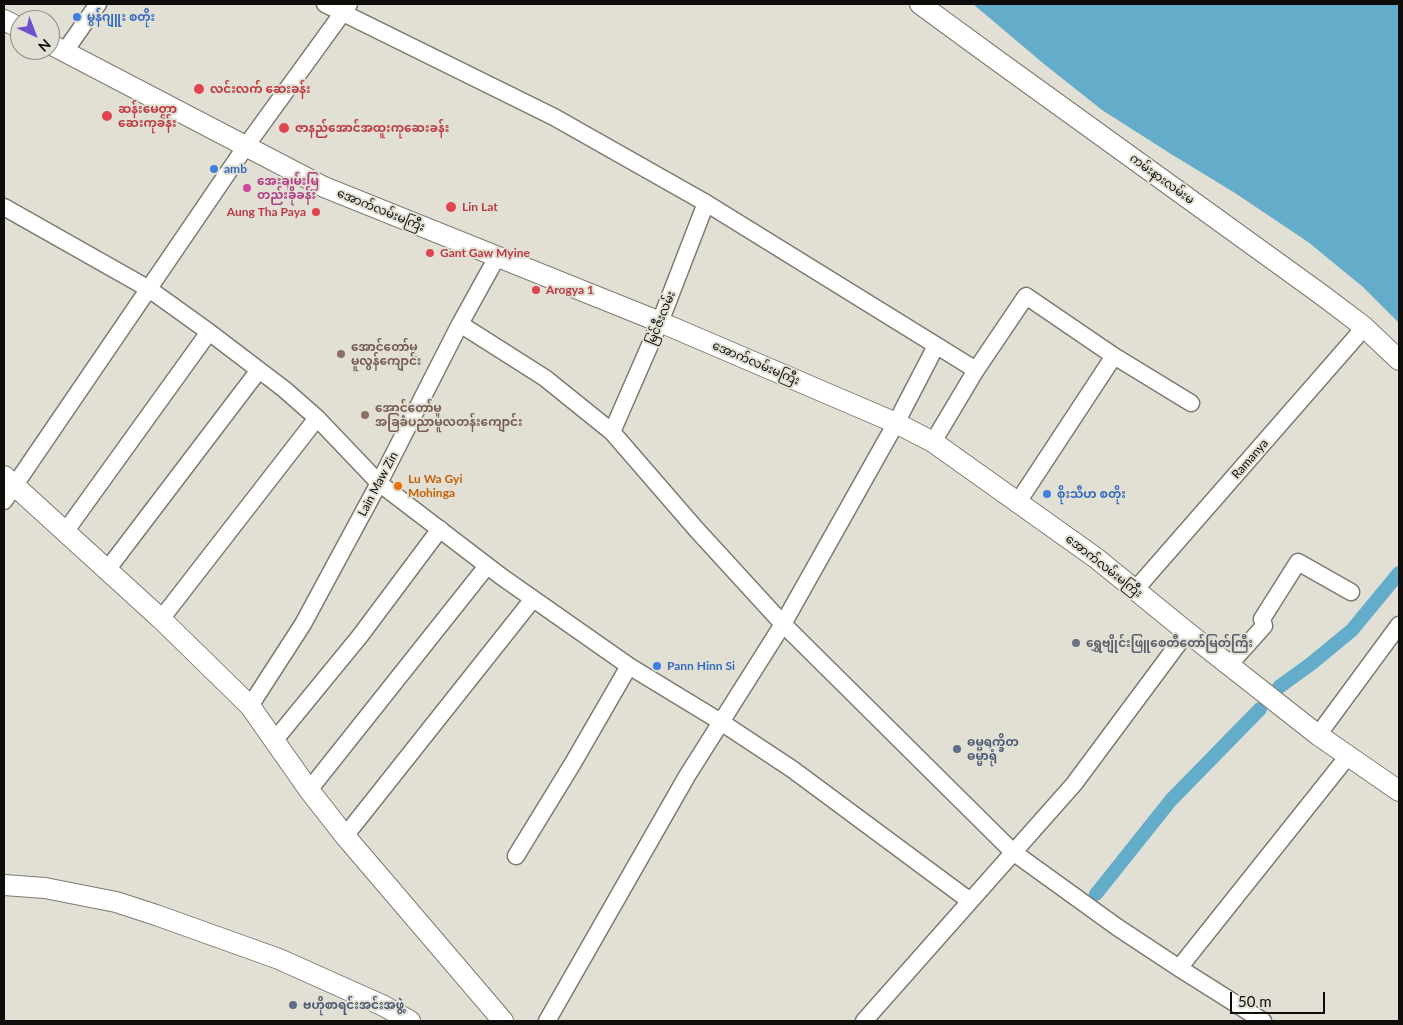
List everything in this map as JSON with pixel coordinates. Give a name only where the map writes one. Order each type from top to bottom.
[{"type":"main road","name":"ကမ်းနားလမ်းမ","points":[[920,4],[1363,326],[1399,360]]},
{"type":"main road","name":"အောက်လမ်းမကြီး","points":[[60,49],[324,187],[660,322],[896,422],[933,442],[1096,558],[1318,735],[1399,791]]},
{"type":"main road","points":[[7,487],[65,532],[161,619],[250,706],[309,790],[345,836],[503,1021]]},
{"type":"main road","points":[[4,885],[45,888],[116,902],[156,915],[278,959],[384,1006],[410,1021]]},
{"type":"street","points":[[60,44],[98,4]]},
{"type":"street","points":[[325,4],[345,8],[554,117],[706,203],[976,370]]},
{"type":"street","points":[[7,487],[149,289],[246,146],[345,8]]},
{"type":"street","name":"မြင်ဇီးလမ်း","points":[[612,432],[660,322],[706,203]]},
{"type":"street","points":[[4,207],[149,289],[209,332],[317,418],[380,482],[487,566],[629,666],[721,722],[792,769],[970,901]]},
{"type":"street","name":"Lain Maw Zin","points":[[250,706],[303,624],[380,482],[460,324],[497,257]]},
{"type":"street","points":[[933,442],[976,370],[1026,296],[1114,356],[1191,403]]},
{"type":"street","points":[[460,324],[545,378],[612,432],[782,624],[1013,852],[1179,968],[1263,1021]]},
{"type":"street","name":"Ramanya","points":[[1136,590],[1356,337],[1363,326]]},
{"type":"street","points":[[65,532],[209,332]]},
{"type":"street","points":[[547,1021],[687,776],[782,624],[896,422],[936,346]]},
{"type":"street","points":[[1018,502],[1114,356]]},
{"type":"street","points":[[107,570],[259,370]]},
{"type":"street","points":[[161,619],[317,418]]},
{"type":"street","points":[[274,741],[360,636],[440,529]]},
{"type":"street","points":[[1229,665],[1264,626],[1262,619],[1298,562],[1351,592]]},
{"type":"street","points":[[309,790],[487,566]]},
{"type":"street","points":[[345,836],[533,599]]},
{"type":"street","points":[[1318,735],[1399,625]]},
{"type":"street","points":[[864,1021],[1074,784],[1187,632]]},
{"type":"street","points":[[516,856],[629,666]]},
{"type":"street","points":[[1179,968],[1348,756]]},
{"type":"water","points":[[973,4],[1399,4],[1399,323],[1363,287],[1308,242],[1235,193],[1102,110]]},
{"type":"waterway","points":[[1279,687],[1352,630],[1399,573]]},
{"type":"waterway","points":[[1096,894],[1171,800],[1260,709]]},
{"type":"place","name":"မွန်ဂျူး စတိုး","points":[[77,17]]},
{"type":"place","name":"လင်းလက် ဆေးခန်း","points":[[199,89]]},
{"type":"place","name":"ဆန်းမေတ္တာ ဆေးကုခန်း","points":[[107,116]]},
{"type":"place","name":"ဇာနည်အောင်အထူးကုဆေးခန်း","points":[[284,128]]},
{"type":"place","name":"amb","points":[[214,169]]},
{"type":"place","name":"အေးချမ်းမြ တည်းခိုခန်း","points":[[247,188]]},
{"type":"place","name":"Lin Lat","points":[[451,207]]},
{"type":"place","name":"Aung Tha Paya","points":[[316,212]]},
{"type":"place","name":"Gant Gaw Myine","points":[[430,253]]},
{"type":"place","name":"Arogya 1","points":[[536,290]]},
{"type":"place","name":"အောင်တော်မူ မူလွန်ကျောင်း","points":[[341,354]]},
{"type":"place","name":"အောင်တော်မူ အခြခံပညာမူလတန်းကျောင်း","points":[[365,415]]},
{"type":"place","name":"Lu Wa Gyi Mohinga","points":[[398,486]]},
{"type":"place","name":"စိုးသီဟ စတိုး","points":[[1047,494]]},
{"type":"place","name":"ရွှေဗျိုင်းဖြူစေတီတော်မြတ်ကြီး","points":[[1076,643]]},
{"type":"place","name":"Pann Hinn Si","points":[[657,666]]},
{"type":"place","name":"ဓမ္မရက္ခိတ ဓမ္မာရုံ","points":[[957,749]]},
{"type":"place","name":"ဗဟိုစာရင်းအင်းအဖွဲ့","points":[[293,1005]]}]
